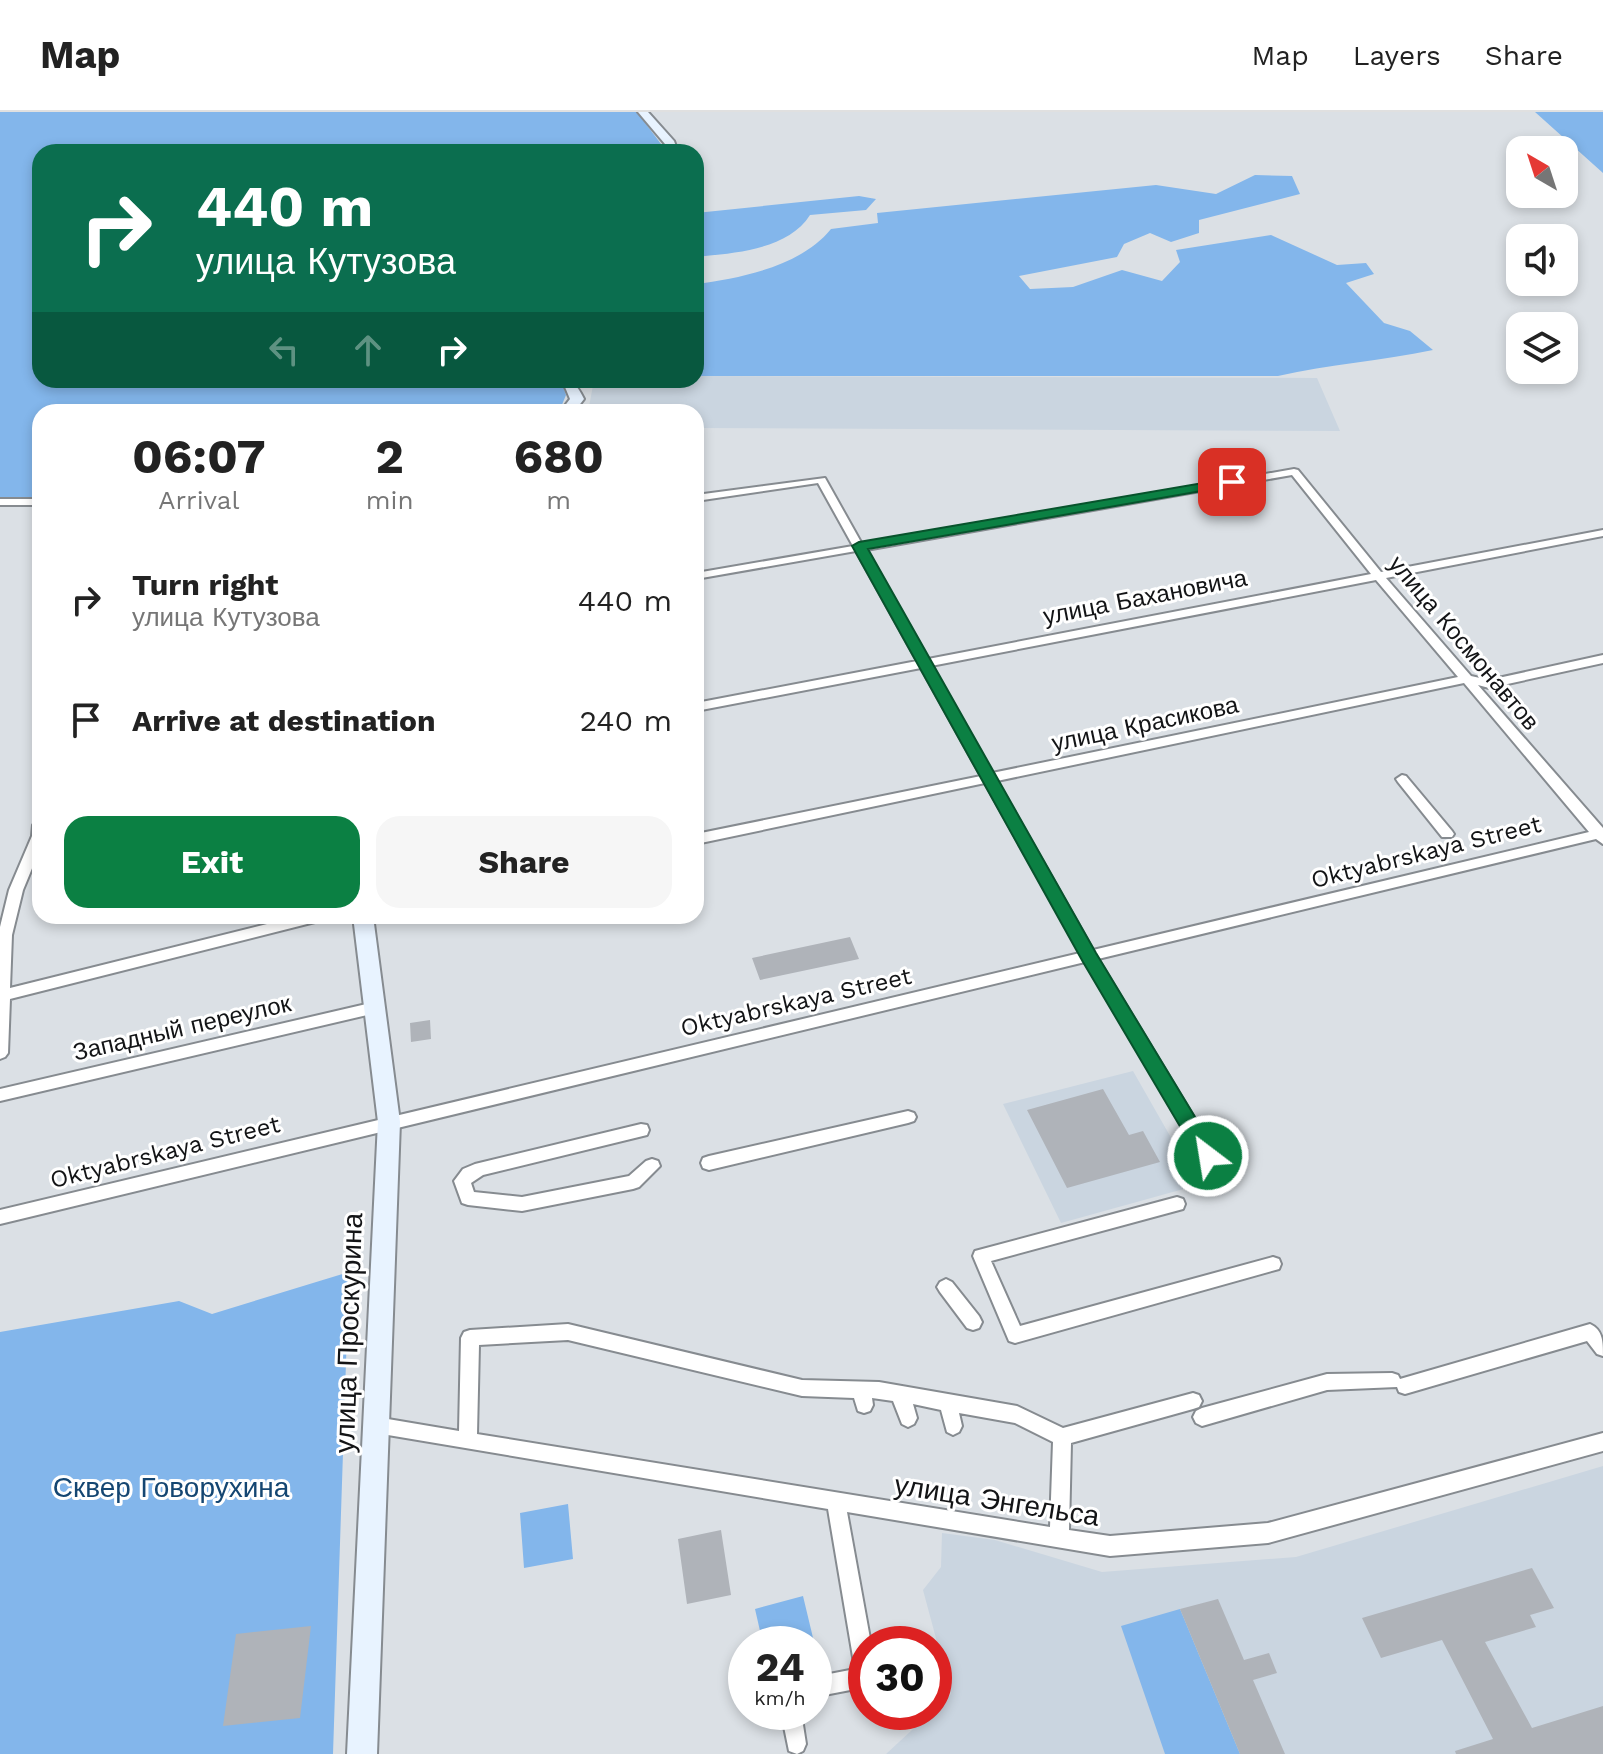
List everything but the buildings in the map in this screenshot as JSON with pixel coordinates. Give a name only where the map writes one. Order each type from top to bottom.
[{"type":"street","points":[[643,112],[670,144]]},
{"type":"street","name":"улица Космонавтов","points":[[859,546],[1294,472],[1601,836]]},
{"type":"street","points":[[704,497],[821,480],[1090,958],[1223,1180]]},
{"type":"street","points":[[0,502],[32,502]]},
{"type":"street","name":"улица Бахановича","points":[[704,705],[1603,533]]},
{"type":"street","points":[[704,575],[859,546]]},
{"type":"street","name":"улица Красикова","points":[[704,837],[1467,679],[1489,684],[1603,659]]},
{"type":"street","points":[[1402,779],[1447,834]]},
{"type":"street","name":"Oktyabrskaya Street","points":[[0,1217],[1601,836]]},
{"type":"street","points":[[0,1053],[5,935],[16,890],[32,854]]},
{"type":"street","points":[[3,995],[287,924]]},
{"type":"street","name":"улица Проскурина","points":[[362,1754],[389,1122],[364,924]]},
{"type":"street","name":"Западный переулок","points":[[0,1095],[375,1008]]},
{"type":"street","points":[[715,1159],[900,1115]]},
{"type":"street","points":[[641,1130],[481,1169],[462,1181],[463,1190],[468,1198],[522,1204],[633,1182],[652,1166]]},
{"type":"street","points":[[1177,1204],[981,1256],[1015,1335],[1273,1264]]},
{"type":"street","points":[[946,1287],[973,1322]]},
{"type":"street","points":[[468,1441],[470,1338],[568,1332],[802,1388],[862,1398],[900,1394],[948,1402],[1004,1421],[1017,1415],[1062,1437],[1327,1382],[1399,1384],[1590,1332],[1603,1348]]},
{"type":"street","points":[[900,1394],[908,1418]]},
{"type":"street","points":[[948,1402],[953,1426]]},
{"type":"street","name":"улица Энгельса","points":[[376,1426],[1110,1546],[1268,1533],[1603,1442]]},
{"type":"street","points":[[1059,1538],[1062,1437]]},
{"type":"street","points":[[836,1503],[858,1626]]},
{"type":"street","points":[[794,1730],[796,1744]]},
{"type":"shaded area","points":[[704,376],[1317,378],[1340,431],[704,428],[704,404],[590,404],[592,388],[704,388]]},
{"type":"shaded area","points":[[1133,1071],[1198,1185],[1061,1223],[1003,1104]]},
{"type":"shaded area","points":[[1603,1466],[1603,1754],[886,1754],[912,1730],[952,1730],[952,1626],[933,1626],[923,1590],[941,1567],[942,1533],[995,1540],[1102,1572],[1296,1557]]},
{"type":"green space","points":[[0,112],[637,112],[661,144],[32,144],[32,388],[564,388],[566,395],[562,404],[32,404],[32,497],[0,498]]},
{"type":"green space","points":[[1535,112],[1603,112],[1603,173],[1578,151],[1578,136],[1562,136]]},
{"type":"green space","points":[[1255,175],[1292,176],[1300,194],[1199,220],[1199,233],[1171,242],[1150,233],[1124,244],[1117,257],[1019,276],[1030,289],[1073,287],[1122,270],[1162,281],[1180,262],[1176,250],[1271,235],[1337,265],[1366,263],[1374,274],[1346,283],[1384,323],[1410,331],[1433,350],[1278,376],[704,376],[704,283],[751,274],[787,261],[818,242],[831,229],[878,223],[877,213],[1156,185],[1216,194]]},
{"type":"green space","points":[[859,196],[876,199],[866,210],[810,215],[788,236],[759,248],[704,256],[704,212]]},
{"type":"green space","name":"Сквер Говорухина","points":[[349,1272],[333,1754],[0,1754],[0,1332],[179,1301],[212,1314]]},
{"type":"green space","points":[[568,1504],[573,1559],[524,1568],[520,1513]]},
{"type":"green space","points":[[803,1596],[810,1626],[759,1626],[755,1609]]},
{"type":"green space","points":[[1180,1609],[1240,1754],[1165,1754],[1121,1626]]},
{"type":"route","points":[[1208,1156],[1090,958],[859,546],[1232,482]]}]
